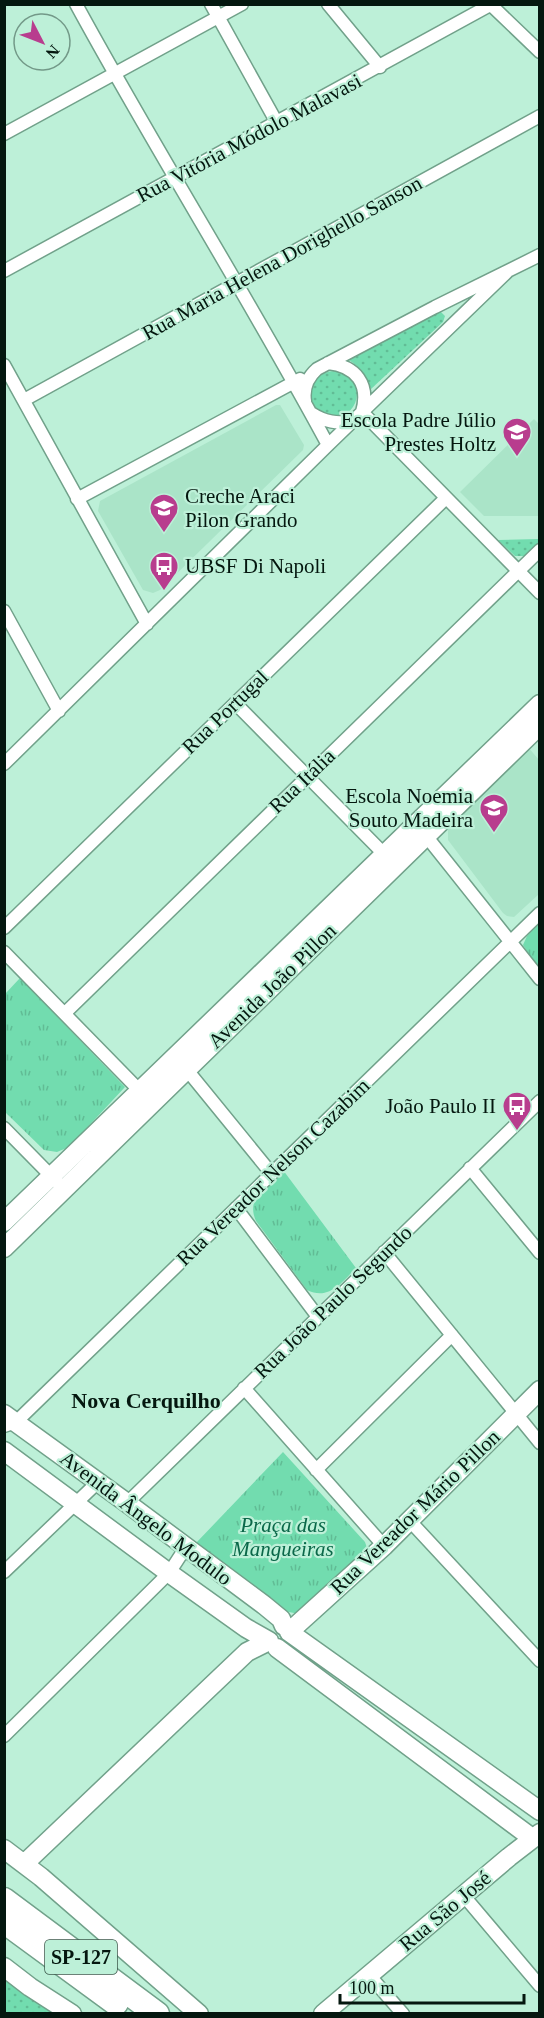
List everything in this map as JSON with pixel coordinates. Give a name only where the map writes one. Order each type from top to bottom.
[{"type":"highway","name":"SP-127","points":[[4,1900],[157,2013]]},
{"type":"highway","name":"SP-127","points":[[4,1921],[129,2013]]},
{"type":"street","points":[[76,4],[328,445]]},
{"type":"street","points":[[211,4],[277,123]]},
{"type":"street","points":[[6,128],[114,74],[242,4]]},
{"type":"street","points":[[328,4],[380,67]]},
{"type":"street","points":[[491,5],[540,52]]},
{"type":"street","name":"Rua Vitória Módolo Malavasi","points":[[4,270],[491,5]]},
{"type":"street","name":"Rua Maria Helena Dorighello Sanson","points":[[24,400],[540,116]]},
{"type":"street","points":[[78,499],[322,366],[540,255]]},
{"type":"street","points":[[4,764],[507,272]]},
{"type":"street","points":[[353,421],[330,422],[319,418],[308,408],[304,394],[305,384],[310,376],[322,366],[338,364],[356,374],[365,392],[362,412]]},
{"type":"street","points":[[4,365],[147,624]]},
{"type":"street","points":[[362,412],[540,593]]},
{"type":"street","name":"Rua Portugal","points":[[4,927],[446,498]]},
{"type":"street","name":"Rua Itália","points":[[65,1013],[540,550]]},
{"type":"street","points":[[4,611],[59,711]]},
{"type":"street","points":[[235,703],[390,860]]},
{"type":"street","name":"Avenida João Pillon","points":[[4,1222],[58,1182],[390,860],[540,704]]},
{"type":"street","name":"Avenida João Pillon","points":[[421,829],[540,725]]},
{"type":"street","points":[[421,829],[540,979]]},
{"type":"street","name":"Rua Vereador Nelson Cazabim","points":[[8,1421],[236,1208],[540,913]]},
{"type":"street","points":[[4,952],[140,1091]]},
{"type":"street","points":[[181,1063],[271,1173]]},
{"type":"street","name":"Avenida João Pillon","points":[[4,1248],[58,1182],[140,1091],[181,1063]]},
{"type":"street","name":"Rua João Paulo Segundo","points":[[127,1503],[540,1101]]},
{"type":"street","points":[[4,1128],[58,1182]]},
{"type":"street","points":[[470,1168],[540,1253]]},
{"type":"street","points":[[236,1208],[318,1317]]},
{"type":"street","points":[[384,1252],[540,1443]]},
{"type":"street","points":[[316,1470],[452,1335]]},
{"type":"street","points":[[244,1388],[384,1546]]},
{"type":"street","name":"Rua Vereador Mário Pillon","points":[[273,1644],[284,1647],[289,1642],[286,1629],[384,1546],[540,1390]]},
{"type":"street","name":"Avenida Ângelo Modulo","points":[[8,1421],[127,1503],[281,1619],[286,1629],[540,1811]]},
{"type":"street","name":"Avenida Ângelo Modulo","points":[[4,1451],[169,1573],[246,1628],[273,1644],[504,1817],[530,1840]]},
{"type":"street","points":[[4,1572],[98,1482]]},
{"type":"street","points":[[409,1520],[540,1661]]},
{"type":"street","points":[[4,1736],[169,1573],[186,1547]]},
{"type":"street","points":[[24,1864],[247,1652],[273,1644]]},
{"type":"street","name":"Rua São José","points":[[323,2013],[530,1840]]},
{"type":"street","points":[[4,1849],[199,2013]]},
{"type":"street","points":[[464,1896],[540,1986]]},
{"type":"street","points":[[4,1967],[30,1987],[72,2013]]},
{"type":"street","points":[[369,1975],[403,2013]]},
{"type":"shaded area","name":"Creche Araci Pilon Grando","points":[[276,405],[280,405],[304,445],[303,450],[160,590],[153,593],[143,590],[98,511],[100,501]]},
{"type":"shaded area","name":"Escola Padre Júlio Prestes Holtz","points":[[534,419],[539,424],[539,516],[484,516],[460,492]]},
{"type":"shaded area","name":"Escola Noemia Souto Madeira","points":[[528,747],[539,760],[539,894],[514,917],[503,913],[448,840],[448,827]]},
{"type":"green space","points":[[440,311],[445,316],[443,322],[371,389],[363,373],[349,360]]},
{"type":"green space","points":[[334,371],[350,378],[357,394],[350,410],[334,417],[318,410],[311,394],[318,378]]},
{"type":"green space","points":[[539,539],[539,542],[525,556],[515,556],[498,540]]},
{"type":"green space","points":[[539,923],[539,970],[523,945],[527,936]]},
{"type":"green space","points":[[20,978],[125,1087],[69,1147],[57,1152],[44,1150],[5,1112],[5,994]]},
{"type":"green space","points":[[283,1170],[356,1268],[328,1292],[315,1293],[307,1290],[256,1221],[253,1213],[253,1205],[260,1192]]},
{"type":"green space","name":"Praça das Mangueiras","points":[[283,1452],[365,1542],[367,1548],[299,1614],[284,1611],[196,1543]]},
{"type":"green space","points":[[4,1976],[60,2013],[5,2013]]},
{"type":"place","name":"Escola Padre Júlio Prestes Holtz","points":[[517,458]]},
{"type":"place","name":"Creche Araci Pilon Grando","points":[[164,534]]},
{"type":"place","name":"UBSF Di Napoli","points":[[164,592]]},
{"type":"place","name":"Escola Noemia Souto Madeira","points":[[494,834]]},
{"type":"place","name":"João Paulo II","points":[[517,1132]]},
{"type":"district","name":"Nova Cerquilho","points":[[146,1400]]}]
